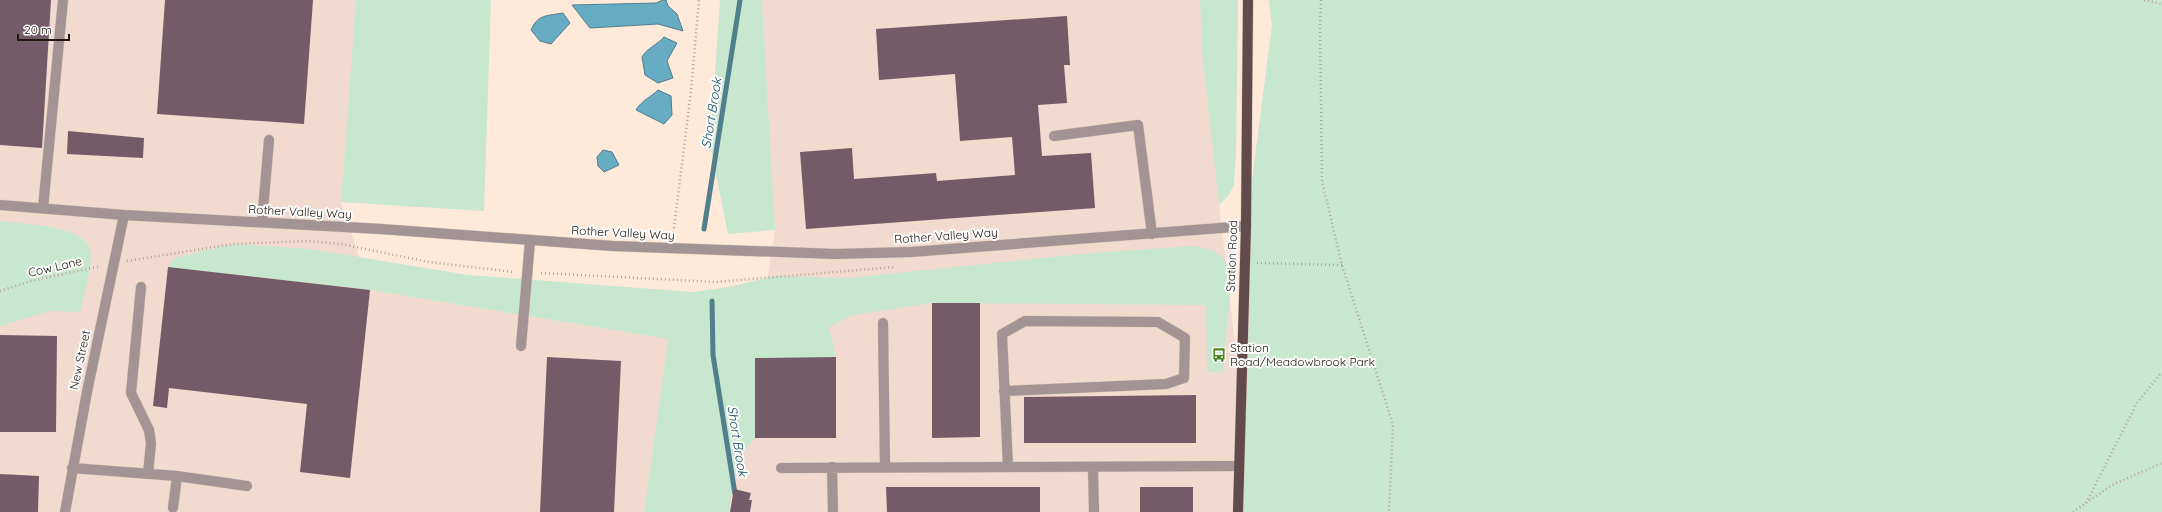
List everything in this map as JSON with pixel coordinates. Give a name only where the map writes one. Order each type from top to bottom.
[{"type":"main road","name":"Station Road","points":[[1238,512],[1246,226],[1248,0]]},
{"type":"street","points":[[42,208],[63,0]]},
{"type":"street","points":[[1054,136],[1138,125],[1152,234]]},
{"type":"street","points":[[262,222],[269,140]]},
{"type":"street","name":"Rother Valley Way","points":[[0,204],[124,214],[530,241],[764,253],[872,254],[1246,226]]},
{"type":"street","name":"New Street","points":[[65,512],[72,468],[124,214]]},
{"type":"street","points":[[521,346],[530,241]]},
{"type":"street","points":[[141,288],[131,393],[149,430],[151,443],[148,474]]},
{"type":"street","points":[[1004,391],[1166,384],[1184,378],[1185,338],[1158,322],[1025,321],[1002,334],[1004,391],[1008,467]]},
{"type":"street","points":[[883,323],[885,467]]},
{"type":"street","points":[[781,468],[1239,466]]},
{"type":"street","points":[[1093,467],[1094,512]]},
{"type":"street","points":[[72,468],[177,476],[247,486]]},
{"type":"street","points":[[832,468],[834,512]]},
{"type":"street","points":[[173,508],[177,476]]},
{"type":"path","points":[[671,249],[691,91],[699,0]]},
{"type":"path","points":[[1321,0],[1322,181],[1342,265],[1393,425],[1389,512]]},
{"type":"path","points":[[2144,0],[2162,4]]},
{"type":"path","points":[[1245,262],[1342,265]]},
{"type":"path","name":"Cow Lane","points":[[0,291],[31,281],[114,263]]},
{"type":"path","points":[[2086,503],[2137,403],[2162,372]]},
{"type":"path","points":[[2073,512],[2112,485],[2162,463]]},
{"type":"shaded area","points":[[0,0],[356,0],[341,202],[370,290],[668,339],[644,512],[0,512]]},
{"type":"shaded area","points":[[762,0],[1200,0],[1202,52],[1254,512],[729,512],[736,462],[755,438],[755,358],[775,230]]},
{"type":"green space","points":[[356,0],[491,0],[484,211],[341,202]]},
{"type":"green space","points":[[720,0],[762,0],[775,230],[728,234],[710,145]]},
{"type":"green space","points":[[1200,0],[1238,0],[1236,153],[1234,185],[1228,196],[1219,205],[1202,52]]},
{"type":"green space","points":[[1269,0],[2162,0],[2162,512],[1238,512],[1246,226],[1272,25]]},
{"type":"green space","points":[[0,221],[39,225],[69,232],[81,237],[89,245],[91,255],[90,269],[80,312],[50,311],[0,326]]},
{"type":"green space","points":[[233,244],[310,249],[468,275],[693,292],[729,287],[774,276],[848,278],[1092,253],[1193,246],[1208,249],[1218,254],[1225,261],[1231,280],[1231,291],[1223,372],[1207,372],[1206,305],[932,303],[853,315],[829,327],[836,357],[755,358],[755,438],[736,462],[729,512],[644,512],[668,339],[370,290],[168,267],[174,258]]},
{"type":"water","points":[[666,0],[668,6],[677,14],[683,31],[658,24],[590,28],[572,5],[656,3]]},
{"type":"water","points":[[563,13],[570,23],[551,44],[540,41],[531,30],[540,18],[548,15]]},
{"type":"water","points":[[664,37],[677,43],[667,61],[673,78],[658,83],[645,75],[642,57]]},
{"type":"water","points":[[658,90],[671,96],[672,115],[664,124],[636,110],[643,102]]},
{"type":"water","points":[[603,150],[612,152],[619,165],[604,172],[598,166],[597,157]]},
{"type":"building","points":[[0,0],[51,0],[42,148],[0,145]]},
{"type":"building","points":[[165,0],[313,0],[304,124],[157,114]]},
{"type":"building","points":[[1067,16],[1070,65],[1064,65],[1067,103],[1038,105],[1042,156],[1091,153],[1095,208],[806,229],[800,152],[852,148],[854,179],[936,173],[937,181],[1015,175],[1012,137],[960,141],[955,74],[879,80],[876,29]]},
{"type":"building","points":[[68,131],[144,138],[143,158],[67,154]]},
{"type":"building","points":[[168,267],[370,290],[350,478],[300,472],[307,404],[169,388],[167,408],[153,406]]},
{"type":"building","points":[[932,303],[980,303],[980,437],[932,438]]},
{"type":"building","points":[[0,335],[57,336],[56,432],[0,432]]},
{"type":"building","points":[[547,357],[621,361],[614,512],[540,512]]},
{"type":"building","points":[[836,357],[836,438],[755,438],[755,358]]},
{"type":"building","points":[[1196,395],[1196,443],[1024,443],[1024,397]]},
{"type":"building","points":[[0,474],[39,476],[38,512],[0,512]]},
{"type":"building","points":[[886,487],[1040,487],[1040,512],[887,512]]},
{"type":"building","points":[[1140,487],[1193,487],[1193,512],[1140,512]]},
{"type":"building","points":[[734,489],[751,493],[749,500],[752,500],[750,512],[730,512]]},
{"type":"waterway","name":"Short Brook","points":[[704,229],[740,0]]},
{"type":"waterway","name":"Short Brook","points":[[712,301],[713,355],[735,494]]},
{"type":"place","name":"Station Road/Meadowbrook Park","points":[[1219,355]]}]
